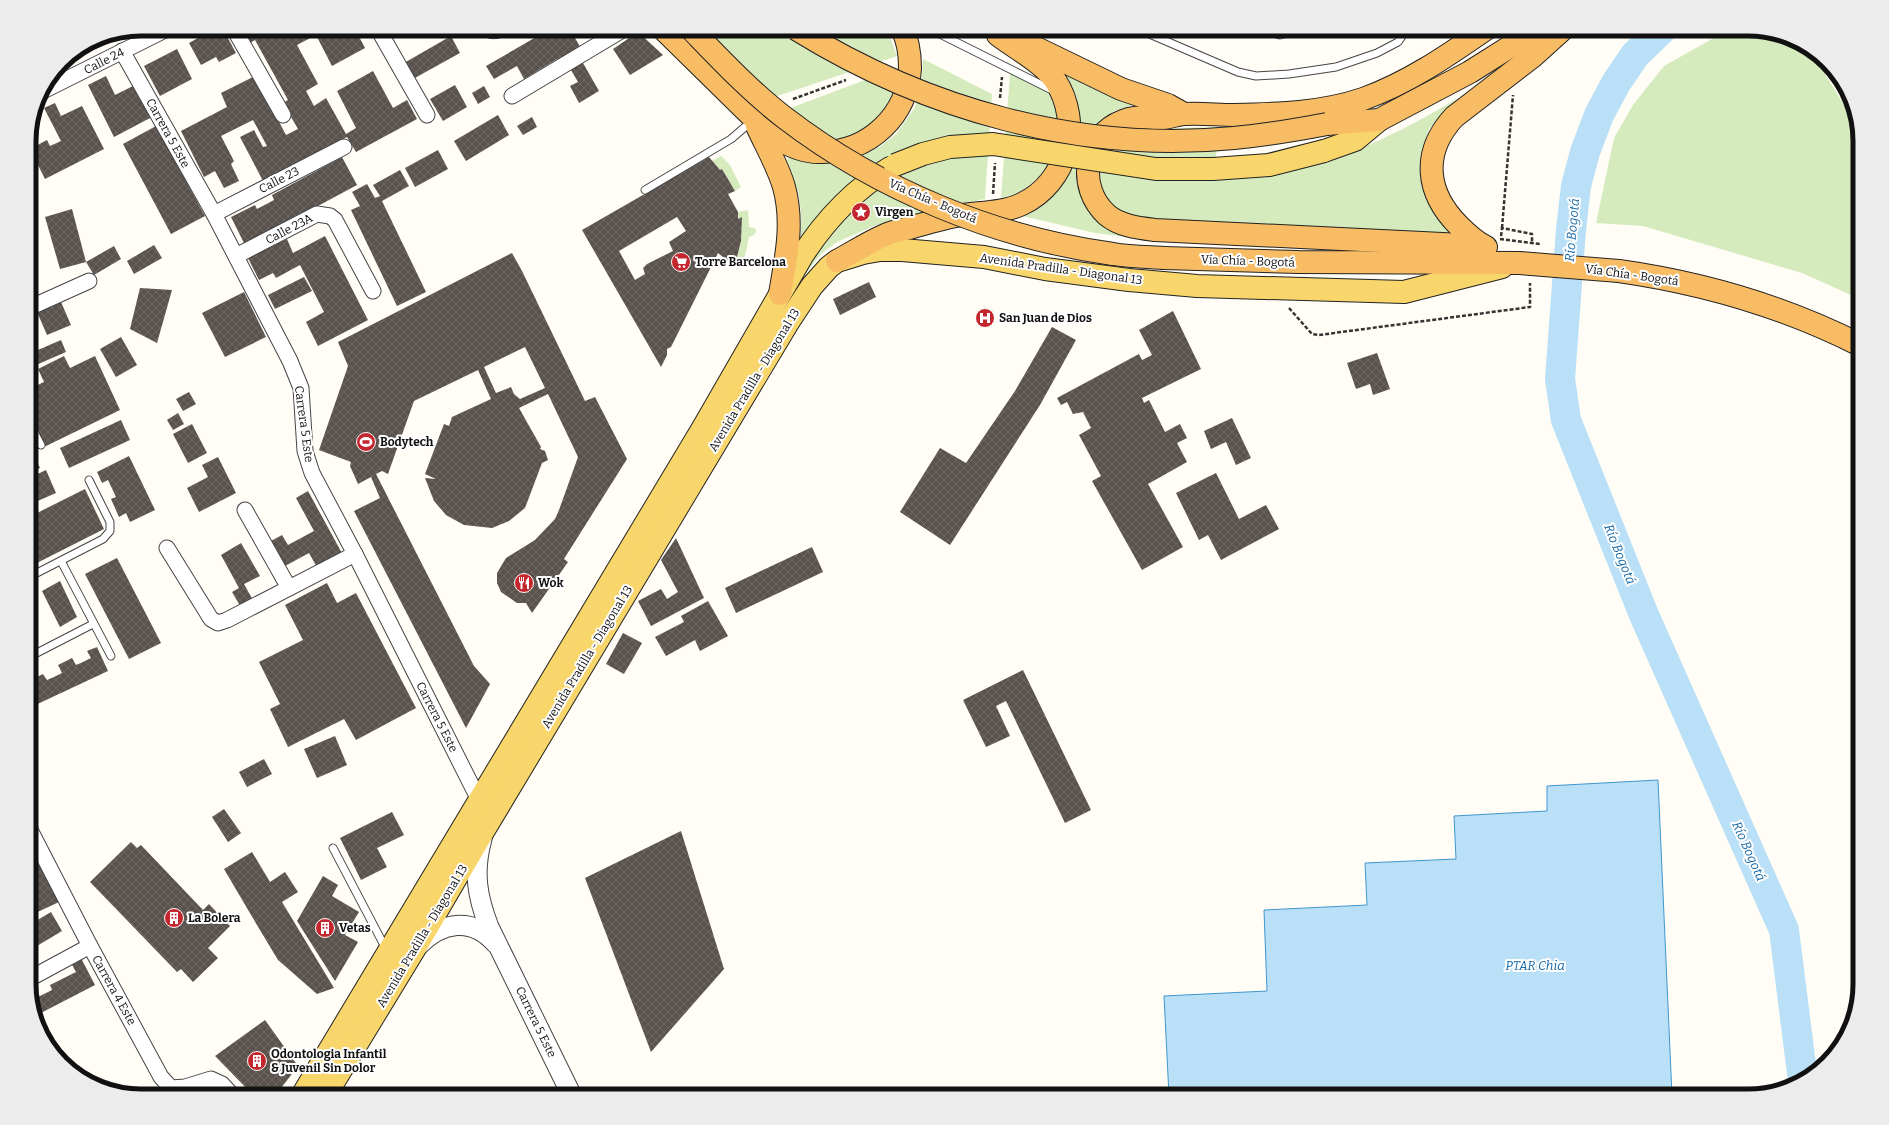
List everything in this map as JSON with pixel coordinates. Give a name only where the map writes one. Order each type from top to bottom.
[{"type":"highway","points":[[670,36],[773,137],[796,148],[821,152],[842,150],[862,143],[884,127],[894,116],[904,98],[910,78],[910,57],[904,36]]},
{"type":"highway","name":"Vía Chía - Bogotá","points":[[698,36],[736,74],[785,118],[864,171],[902,190],[970,218],[1066,246],[1114,254],[1164,258],[1298,262],[1519,262],[1619,271],[1662,277],[1739,296],[1810,322],[1853,342]]},
{"type":"highway","points":[[808,36],[867,69],[910,89],[954,105],[999,118],[1045,129],[1100,136],[1186,141],[1280,133],[1327,124],[1378,120],[1470,72],[1527,36]]},
{"type":"highway","points":[[838,261],[884,235],[958,216],[1008,209],[1032,199],[1053,179],[1068,148],[1070,137],[1069,114],[1064,96],[1054,79],[1041,66],[998,36]]},
{"type":"highway","points":[[1005,36],[1024,42],[1121,89],[1168,105],[1184,114]]},
{"type":"highway","points":[[1475,36],[1420,72],[1362,99],[1334,106],[1300,112],[1226,115],[1184,114],[1163,118],[1136,117],[1124,120],[1109,128],[1096,142],[1090,153],[1087,166],[1087,178],[1090,192],[1097,204],[1108,215],[1120,223],[1156,230],[1492,240]]},
{"type":"highway","points":[[1519,262],[1492,240],[1452,219],[1442,207],[1434,192],[1432,176],[1436,142],[1443,129],[1454,117],[1532,57],[1555,36]]},
{"type":"highway","points":[[754,119],[776,166],[784,187],[788,208],[790,231],[780,294]]},
{"type":"main road","name":"Avenida Pradilla - Diagonal 13","points":[[306,1089],[698,436],[802,256],[829,218],[861,187],[895,165],[923,154],[950,147],[993,144],[1163,169],[1213,169],[1269,165],[1324,151],[1355,140],[1378,120]]},
{"type":"main road","name":"Avenida Pradilla - Diagonal 13","points":[[330,1089],[788,324],[812,286],[829,267],[838,261],[862,253],[902,250],[984,257],[1045,269],[1129,280],[1182,284],[1404,292],[1519,262]]},
{"type":"street","name":"Calle 24","points":[[51,87],[153,36]]},
{"type":"street","points":[[238,36],[283,114]]},
{"type":"street","points":[[382,36],[427,115]]},
{"type":"street","points":[[512,96],[612,36]]},
{"type":"street","name":"Carrera 5 Este","points":[[122,51],[214,214],[297,376],[301,388],[305,451],[312,472],[479,800]]},
{"type":"street","name":"Calle 23","points":[[214,214],[344,147]]},
{"type":"street","name":"Calle 23A","points":[[236,256],[317,214],[324,214],[330,216],[338,226],[373,291]]},
{"type":"street","points":[[36,305],[89,281]]},
{"type":"street","points":[[245,510],[289,588]]},
{"type":"street","points":[[167,548],[211,619],[218,623],[227,620],[355,554]]},
{"type":"street","name":"Carrera 5 Este","points":[[484,830],[478,854],[476,879],[480,904],[569,1089]]},
{"type":"street","name":"Carrera 4 Este","points":[[36,842],[90,946],[161,1077],[171,1088],[185,1087],[211,1079],[222,1084],[227,1089]]},
{"type":"street","name":"Carrera 5 Este","points":[[415,948],[430,934],[448,926],[469,926],[488,934],[500,948]]},
{"type":"street","points":[[36,975],[90,946]]},
{"type":"lane","points":[[944,36],[1064,96]]},
{"type":"lane","points":[[1154,36],[1238,72],[1256,76],[1289,74],[1336,68],[1377,53],[1398,42],[1402,36]]},
{"type":"lane","points":[[644,190],[731,139],[754,119]]},
{"type":"lane","points":[[36,435],[41,445]]},
{"type":"lane","points":[[36,574],[103,539],[110,531],[110,522],[89,480]]},
{"type":"lane","points":[[61,561],[111,656]]},
{"type":"lane","points":[[36,653],[93,624]]},
{"type":"lane","points":[[333,848],[388,953]]},
{"type":"path","points":[[1502,228],[1513,88]]},
{"type":"green space","points":[[679,36],[890,36],[897,56],[751,105]]},
{"type":"green space","points":[[1717,36],[1748,36],[1761,37],[1788,44],[1820,66],[1848,112],[1853,134],[1853,296],[1802,273],[1643,226],[1596,223],[1614,138],[1633,105],[1664,66]]},
{"type":"green space","points":[[923,59],[992,94],[985,199],[917,213],[874,226],[837,242],[821,254],[794,288],[798,264],[801,216],[798,192],[787,160],[792,155],[860,157],[881,146],[896,134],[914,109],[921,91]]},
{"type":"green space","points":[[902,66],[900,88],[873,125],[846,138],[826,139],[772,115]]},
{"type":"green space","points":[[1061,69],[1137,104],[1114,111],[1095,126],[1082,146],[1077,170],[1081,194],[1111,230],[1134,238],[1095,233],[1018,215],[1079,131],[1078,109],[1072,88]]},
{"type":"green space","points":[[1010,73],[1048,92],[1053,98],[1058,115],[1058,140],[1051,161],[1039,177],[1021,192],[1001,198]]},
{"type":"green space","points":[[1458,98],[1429,129],[1422,154],[1420,170],[1426,198],[1434,214],[1439,221],[1455,236],[1143,219],[1125,215],[1107,203],[1098,190],[1095,168],[1103,147],[1137,129],[1221,127],[1212,179],[1255,177],[1314,165],[1339,157],[1388,136],[1435,112]]},
{"type":"green space","points":[[721,156],[730,165],[741,187],[735,191],[722,169],[720,170],[712,161]]},
{"type":"green space","points":[[748,210],[749,227],[755,228],[756,232],[754,235],[749,237],[744,258],[735,265],[728,261],[737,255],[739,250],[741,218],[738,219],[738,212]]},
{"type":"water","name":"PTAR Chia","points":[[1658,780],[1672,1089],[1169,1089],[1164,996],[1267,991],[1264,910],[1367,905],[1365,863],[1456,859],[1454,816],[1547,811],[1547,786]]},
{"type":"building","points":[[202,36],[227,36],[236,53],[219,62],[216,57],[201,65],[189,43]]},
{"type":"building","points":[[246,36],[314,36],[297,45],[318,84],[306,91],[314,106],[326,98],[346,134],[356,128],[337,91],[373,71],[393,108],[407,100],[417,119],[356,152],[347,137],[263,181],[240,137],[254,130],[263,147],[267,146],[253,120],[221,136],[234,161],[231,164],[239,181],[224,188],[215,171],[204,177],[181,131],[227,107],[221,93],[255,76],[286,135],[298,129],[283,103],[288,100],[255,40],[250,43]]},
{"type":"building","points":[[317,36],[359,36],[365,48],[332,66]]},
{"type":"building","points":[[451,36],[460,53],[413,79],[404,63]]},
{"type":"building","points":[[538,36],[574,36],[583,52],[560,65],[557,59],[524,79],[517,66],[494,79],[486,66]]},
{"type":"building","points":[[632,36],[642,36],[663,55],[630,75],[613,49]]},
{"type":"building","points":[[177,49],[192,79],[160,96],[144,66]]},
{"type":"building","points":[[583,63],[599,91],[579,103],[570,86],[578,82],[571,70]]},
{"type":"building","points":[[106,76],[115,95],[135,85],[152,117],[114,137],[88,85]]},
{"type":"building","points":[[455,85],[467,107],[443,121],[430,99]]},
{"type":"building","points":[[484,86],[490,97],[478,104],[472,93]]},
{"type":"building","points":[[55,103],[61,116],[82,106],[104,149],[45,179],[36,161],[36,146],[47,140],[50,146],[61,141],[44,108]]},
{"type":"building","points":[[498,115],[509,135],[466,161],[454,141]]},
{"type":"building","points":[[532,117],[537,127],[523,135],[517,126]]},
{"type":"building","points":[[156,126],[205,216],[171,234],[123,144]]},
{"type":"building","points":[[438,150],[448,169],[415,187],[405,168]]},
{"type":"building","points":[[342,157],[357,185],[245,245],[231,217],[255,205],[257,209],[274,200],[272,195]]},
{"type":"building","name":"Torre Barcelona","points":[[709,157],[720,170],[722,169],[735,191],[728,194],[738,212],[738,219],[742,217],[741,241],[737,257],[733,261],[728,261],[718,253],[671,347],[667,349],[667,355],[661,367],[582,230]],"holes":[[[677,217],[686,231],[669,242],[673,251],[647,264],[643,268],[645,274],[635,280],[619,251]]]},
{"type":"building","points":[[400,170],[409,186],[382,201],[426,292],[397,306],[351,210],[360,206],[352,192],[367,184],[375,198],[380,196],[373,185]]},
{"type":"building","points":[[72,209],[86,262],[60,269],[45,217]]},
{"type":"building","points":[[325,236],[368,320],[318,346],[306,322],[324,312],[300,265],[276,278],[273,273],[259,280],[248,258],[287,239],[293,253]]},
{"type":"building","points":[[154,245],[162,258],[134,274],[127,261]]},
{"type":"building","points":[[114,246],[121,259],[94,275],[86,262]]},
{"type":"building","points":[[512,253],[585,401],[595,397],[627,459],[564,559],[568,562],[532,613],[526,603],[517,603],[501,592],[497,583],[497,573],[506,558],[535,540],[555,519],[578,457],[548,394],[519,408],[541,447],[540,449],[545,451],[548,460],[542,463],[525,508],[509,521],[492,528],[464,525],[446,515],[434,501],[425,478],[436,479],[425,474],[444,424],[449,426],[452,417],[491,399],[478,370],[414,401],[388,474],[382,471],[376,474],[474,666],[490,684],[466,728],[354,511],[380,498],[371,477],[358,484],[350,466],[351,462],[319,450],[348,366],[338,342]],"holes":[[[525,347],[545,388],[520,399],[514,394],[511,387],[496,393],[484,367]]]},
{"type":"building","points":[[304,277],[312,291],[275,309],[268,295]]},
{"type":"building","points":[[869,282],[876,297],[840,315],[833,299]]},
{"type":"building","points":[[140,288],[172,290],[157,343],[130,329]]},
{"type":"building","points":[[244,292],[266,337],[225,357],[202,313]]},
{"type":"building","points":[[61,302],[71,325],[47,335],[37,312]]},
{"type":"building","points":[[1173,311],[1201,369],[1142,398],[1144,403],[1149,400],[1165,432],[1180,424],[1187,438],[1177,443],[1187,462],[1148,484],[1183,547],[1142,570],[1092,481],[1101,476],[1079,435],[1091,428],[1083,412],[1073,414],[1067,402],[1061,405],[1057,398],[1139,354],[1142,360],[1152,355],[1139,330]]},
{"type":"building","points":[[1052,327],[1076,340],[1040,405],[950,545],[900,512],[940,448],[966,463],[1015,391]]},
{"type":"building","points":[[121,337],[137,365],[116,377],[100,349]]},
{"type":"building","points":[[61,340],[66,352],[36,365],[36,351]]},
{"type":"building","points":[[1377,353],[1390,389],[1373,395],[1370,384],[1356,389],[1347,363]]},
{"type":"building","points":[[64,356],[70,368],[95,356],[120,410],[44,447],[36,430],[36,386],[44,382],[38,369]]},
{"type":"building","points":[[189,392],[196,404],[183,411],[176,399]]},
{"type":"building","points":[[178,413],[184,424],[173,430],[167,420]]},
{"type":"building","points":[[1232,418],[1251,458],[1236,465],[1226,442],[1211,449],[1204,431]]},
{"type":"building","points":[[121,420],[130,440],[69,468],[60,448]]},
{"type":"building","points":[[192,424],[207,453],[188,463],[173,434]]},
{"type":"building","points":[[129,456],[155,510],[130,522],[126,513],[119,517],[111,499],[116,497],[108,480],[102,483],[97,472]]},
{"type":"building","points":[[218,457],[236,493],[199,512],[187,488],[208,477],[202,465]]},
{"type":"building","points":[[36,460],[40,468],[36,470]]},
{"type":"building","points":[[46,470],[56,493],[36,502],[36,475]]},
{"type":"building","points":[[1216,473],[1239,519],[1266,505],[1279,529],[1221,560],[1208,535],[1199,540],[1176,493]]},
{"type":"building","points":[[85,489],[104,529],[36,563],[36,514]]},
{"type":"building","points":[[308,491],[343,555],[318,569],[309,553],[285,566],[271,541],[282,535],[288,545],[314,531],[296,498]]},
{"type":"building","points":[[676,538],[704,598],[651,626],[638,601],[661,589],[667,599],[678,592],[661,560]]},
{"type":"building","points":[[241,543],[260,576],[244,584],[254,602],[242,609],[232,592],[239,588],[221,555]]},
{"type":"building","points":[[812,547],[823,572],[736,613],[725,588]]},
{"type":"building","points":[[117,558],[161,643],[129,659],[85,574]]},
{"type":"building","points":[[60,581],[77,617],[60,627],[42,591]]},
{"type":"building","points":[[327,583],[337,603],[356,593],[416,708],[356,740],[344,719],[288,747],[270,709],[280,704],[259,662],[303,640],[285,605]]},
{"type":"building","points":[[708,601],[728,636],[700,651],[695,640],[666,656],[655,637],[684,622],[681,616]]},
{"type":"building","points":[[623,633],[642,643],[624,674],[606,664]]},
{"type":"building","points":[[97,647],[108,671],[36,705],[36,678],[43,674],[47,680],[62,673],[58,665],[72,658],[76,665],[91,658],[87,651]]},
{"type":"building","points":[[1023,670],[1091,810],[1065,823],[1006,701],[996,706],[1010,736],[986,747],[963,700]]},
{"type":"building","points":[[335,736],[347,765],[317,778],[304,749]]},
{"type":"building","points":[[264,759],[272,774],[247,787],[239,772]]},
{"type":"building","points":[[224,809],[241,833],[228,842],[212,817]]},
{"type":"building","points":[[392,812],[404,835],[377,848],[387,867],[361,880],[340,838]]},
{"type":"building","points":[[681,831],[724,969],[651,1052],[585,878]]},
{"type":"building","name":"La Bolera","points":[[131,842],[137,848],[141,845],[203,910],[209,904],[230,926],[208,948],[218,958],[193,982],[181,969],[177,972],[90,882]]},
{"type":"building","points":[[252,852],[270,882],[285,872],[298,892],[282,902],[334,988],[317,994],[278,960],[224,869]]},
{"type":"building","points":[[40,864],[59,902],[36,913],[36,866]]},
{"type":"building","name":"Vetas","points":[[323,876],[338,885],[332,896],[359,912],[345,935],[358,942],[335,981],[297,921]]},
{"type":"building","points":[[51,912],[62,931],[36,947],[36,921]]},
{"type":"building","points":[[81,958],[95,985],[41,1013],[37,998],[52,990],[50,985],[76,972],[71,963]]},
{"type":"building","name":"Odontologia Infantil & Juvenil Sin Dolor","points":[[265,1020],[298,1066],[280,1089],[247,1089],[215,1056]]},
{"type":"waterway","name":"Río Bogotá","points":[[1655,36],[1635,55],[1616,83],[1599,115],[1585,152],[1576,186],[1571,230],[1560,379],[1566,420],[1644,615],[1784,930],[1802,1074]]},
{"type":"place","name":"Virgen","points":[[861,212]]},
{"type":"place","name":"Torre Barcelona","points":[[681,262]]},
{"type":"place","name":"San Juan de Dios","points":[[985,318]]},
{"type":"place","name":"Bodytech","points":[[366,442]]},
{"type":"place","name":"Wok","points":[[524,583]]},
{"type":"place","name":"La Bolera","points":[[174,918]]},
{"type":"place","name":"Vetas","points":[[325,928]]},
{"type":"place","name":"Odontologia Infantil & Juvenil Sin Dolor","points":[[257,1061]]}]
